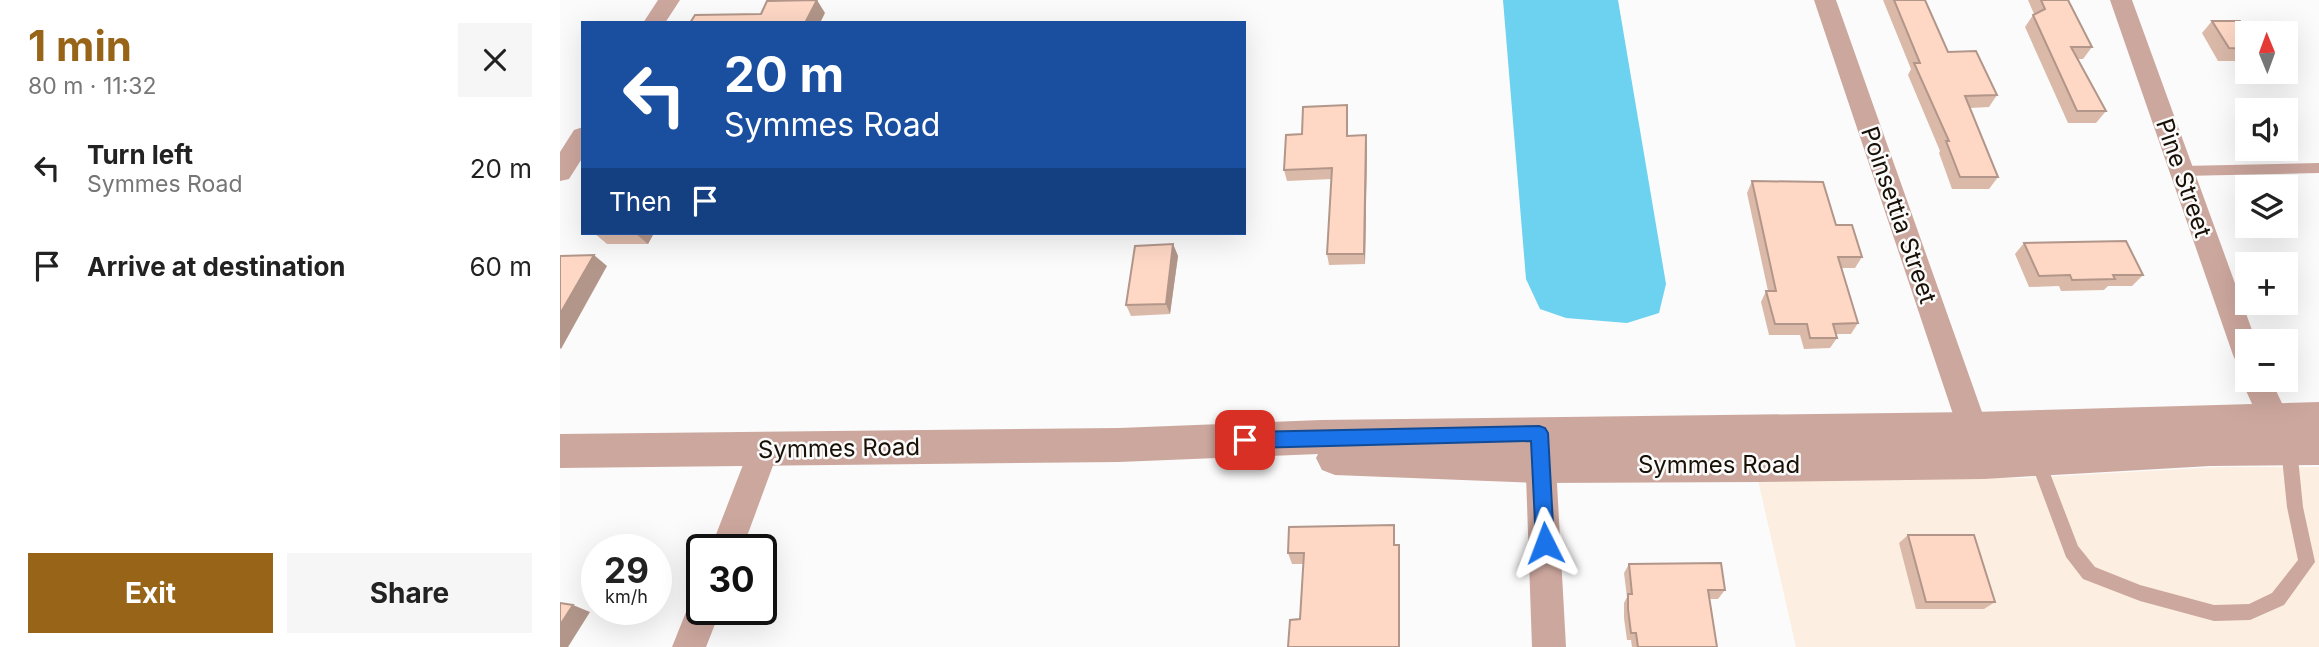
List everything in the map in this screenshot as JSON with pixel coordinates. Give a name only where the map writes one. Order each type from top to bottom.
[{"type":"street","points":[[655,21],[669,0]]},
{"type":"street","name":"Poinsettia Street","points":[[1825,0],[1973,429]]},
{"type":"street","name":"Pine Street","points":[[2121,0],[2238,329]]},
{"type":"street","points":[[560,172],[581,139]]},
{"type":"street","points":[[2264,392],[2294,438]]},
{"type":"street","name":"Symmes Road","points":[[1540,449],[1904,463],[2037,458],[2210,449],[2294,438],[2319,419]]},
{"type":"street","name":"Symmes Road","points":[[560,451],[1119,445],[1430,463],[1540,449],[1973,429],[2294,438]]},
{"type":"street","points":[[732,534],[764,449]]},
{"type":"street","points":[[1540,449],[1549,647]]},
{"type":"street","points":[[689,647],[698,625]]},
{"type":"lane","points":[[2182,171],[2319,168]]},
{"type":"lane","points":[[2037,458],[2072,551],[2089,573],[2177,605],[2214,613],[2250,612],[2278,599],[2306,562],[2295,507],[2294,438]]},
{"type":"shaded area","points":[[2219,467],[2319,467],[2319,647],[1796,647],[1757,476],[2024,478]]},
{"type":"water","points":[[1503,0],[1618,0],[1666,284],[1659,313],[1627,323],[1566,318],[1540,309],[1526,279]]},
{"type":"building","points":[[817,0],[806,21],[691,21],[695,15],[761,14],[767,1]]},
{"type":"building","points":[[1894,0],[1925,0],[1948,52],[1976,51],[1997,95],[1965,96],[1998,177],[1960,177],[1946,141],[1949,141],[1914,63],[1920,63]]},
{"type":"building","points":[[2041,0],[2068,0],[2092,47],[2071,47],[2106,111],[2077,111],[2033,15],[2045,9]]},
{"type":"building","points":[[2212,21],[2235,21],[2235,48],[2229,48]]},
{"type":"building","points":[[1347,105],[1347,136],[1366,135],[1364,254],[1327,254],[1332,168],[1284,170],[1286,135],[1302,134],[1303,107]]},
{"type":"building","points":[[1752,181],[1823,182],[1836,225],[1852,225],[1862,257],[1838,257],[1858,323],[1833,324],[1837,338],[1810,338],[1807,324],[1775,324],[1766,291],[1776,291]]},
{"type":"building","points":[[2126,241],[2143,275],[2113,275],[2115,279],[2072,280],[2070,275],[2039,276],[2024,243]]},
{"type":"building","points":[[1173,244],[1166,304],[1126,305],[1135,246]]},
{"type":"building","points":[[594,255],[560,314],[560,256]]},
{"type":"building","points":[[1394,525],[1394,545],[1399,545],[1399,647],[1288,647],[1290,620],[1300,619],[1304,553],[1288,553],[1289,527]]},
{"type":"building","points":[[1908,535],[1974,535],[1995,602],[1926,602]]},
{"type":"building","points":[[1721,563],[1725,590],[1708,590],[1717,647],[1638,647],[1636,633],[1631,633],[1628,609],[1628,594],[1632,594],[1629,564]]},
{"type":"building","points":[[560,603],[573,605],[560,625]]},
{"type":"route","points":[[1245,440],[1539,433],[1545,543]]}]
